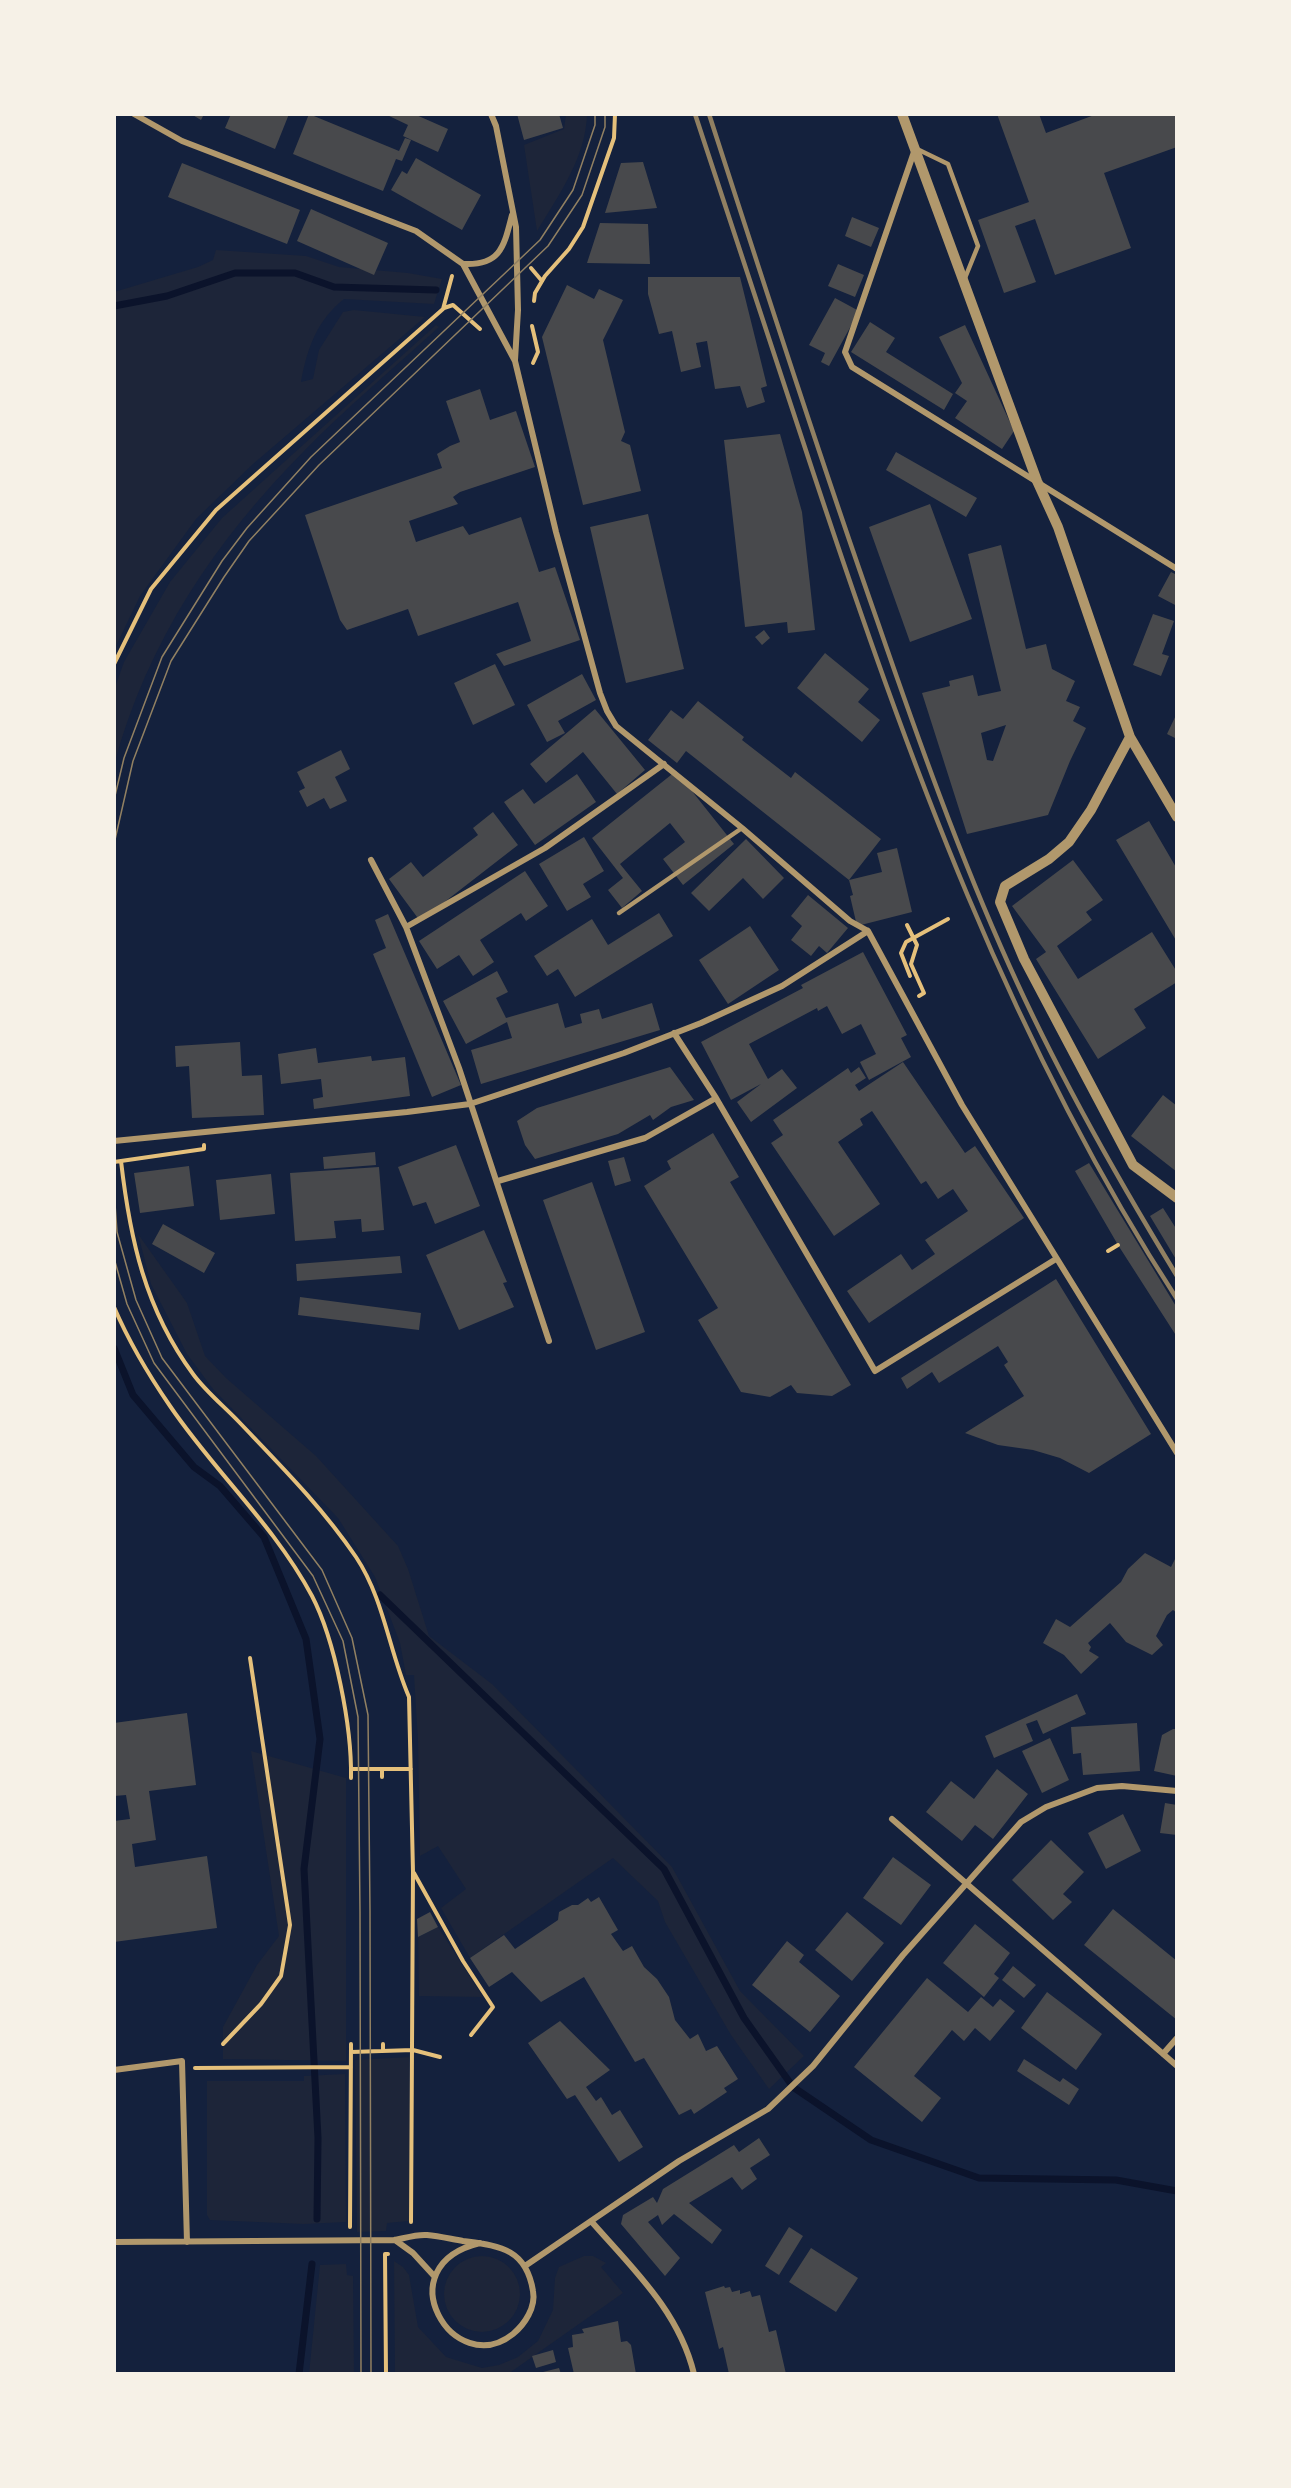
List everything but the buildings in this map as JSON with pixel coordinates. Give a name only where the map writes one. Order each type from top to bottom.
[{"type":"street","points":[[134,114],[182,141],[416,231],[464,264],[515,361],[556,532],[607,711],[616,726],[742,828],[850,921],[867,931],[962,1105],[1177,1453]]},
{"type":"street","points":[[491,114],[496,126],[514,209],[518,310],[515,361]]},
{"type":"street","points":[[902,114],[1037,481],[1058,527],[1130,737],[1177,817]]},
{"type":"street","points":[[915,148],[845,352],[852,367],[1177,569]]},
{"type":"street","points":[[464,264],[492,261],[505,244],[514,209]]},
{"type":"street","points":[[1130,737],[1091,810],[1069,842],[1049,859],[1005,886],[1000,902],[1024,959],[1133,1165],[1177,1198]]},
{"type":"street","points":[[406,927],[545,848],[664,764]]},
{"type":"street","points":[[371,860],[406,927],[498,1181],[549,1341]]},
{"type":"street","points":[[114,1141],[470,1104],[624,1053],[782,986],[867,931]]},
{"type":"street","points":[[674,1033],[716,1098],[874,1371],[1056,1259]]},
{"type":"street","points":[[498,1181],[645,1138],[716,1098]]},
{"type":"street","points":[[525,2266],[679,2161],[768,2109],[813,2066],[903,1955],[1021,1822],[1055,1803],[1097,1788],[1122,1785],[1177,1791]]},
{"type":"street","points":[[892,1819],[966,1886],[1177,2066]]},
{"type":"street","points":[[1163,2054],[1177,2038]]},
{"type":"street","points":[[114,2070],[182,2061],[187,2242]]},
{"type":"street","points":[[591,2221],[665,2305],[689,2353],[694,2374]]},
{"type":"street","points":[[114,2242],[395,2240],[425,2234],[498,2245],[513,2253],[525,2266],[531,2278],[534,2295],[530,2312],[524,2323],[512,2335],[496,2343],[478,2344],[459,2339],[446,2328],[436,2313],[432,2295],[435,2277],[444,2262],[463,2247],[480,2243]]},
{"type":"street","points":[[395,2240],[414,2254],[435,2277]]},
{"type":"lane","points":[[915,148],[948,164],[975,236],[978,246],[964,280]]},
{"type":"lane","points":[[619,913],[742,828]]},
{"type":"path","points":[[532,310],[538,287],[569,249],[583,227],[614,138],[615,114]]},
{"type":"path","points":[[443,309],[452,276]]},
{"type":"path","points":[[114,664],[151,589],[216,510],[443,309],[453,305],[477,325],[484,335]]},
{"type":"path","points":[[531,319],[538,352],[533,363]]},
{"type":"path","points":[[919,996],[900,953],[906,942],[948,919]]},
{"type":"path","points":[[906,1001],[924,993],[911,964],[917,945],[907,925]]},
{"type":"path","points":[[114,1162],[121,1161],[130,1233],[141,1274],[159,1317],[193,1374],[318,1505],[357,1559],[380,1609],[391,1639],[400,1676],[409,1696],[413,1872],[411,2222],[395,2240],[395,2255],[385,2254],[386,2374]]},
{"type":"path","points":[[1108,1251],[1118,1245]]},
{"type":"path","points":[[114,1307],[128,1340],[170,1407],[277,1541],[312,1597],[332,1650],[343,1698],[351,1778]]},
{"type":"path","points":[[224,2044],[261,2004],[281,1976],[290,1925],[250,1658]]},
{"type":"path","points":[[351,1769],[411,1769]]},
{"type":"path","points":[[382,1769],[382,1777]]},
{"type":"path","points":[[413,1872],[463,1961],[493,2007],[471,2035]]},
{"type":"path","points":[[338,2241],[338,2228],[350,2227],[351,2044]]},
{"type":"path","points":[[383,2044],[383,2051]]},
{"type":"path","points":[[351,2052],[413,2050],[440,2056]]},
{"type":"path","points":[[182,2068],[351,2067]]},
{"type":"shaded area","points":[[566,114],[587,114],[582,145],[570,175],[537,231],[524,145],[564,129]]},
{"type":"shaded area","points":[[216,250],[306,256],[339,267],[408,273],[442,279],[434,304],[344,299],[327,316],[310,347],[301,382],[313,379],[319,350],[343,312],[354,310],[425,317],[253,464],[196,519],[140,596],[114,650],[114,292],[198,267],[213,260]]},
{"type":"shaded area","points":[[436,325],[439,327],[305,450],[242,520],[214,557],[188,595],[166,634],[128,719],[114,765],[114,690],[124,662],[170,582],[222,518]]},
{"type":"shaded area","points":[[138,1234],[187,1303],[205,1356],[226,1378],[316,1456],[398,1546],[408,1569],[429,1636],[492,1684],[672,1867],[740,1991],[804,2056],[769,2089],[731,2035],[665,1922],[658,1901],[613,1858],[470,1958],[441,1908],[466,1889],[438,1846],[420,1856],[418,1741],[414,1675],[406,1675],[400,1643],[375,1577],[338,1518],[213,1389],[187,1354],[151,1284]]},
{"type":"shaded area","points":[[251,1751],[346,1778],[346,2061],[223,2059],[223,2027],[257,1965],[279,1936]]},
{"type":"shaded area","points":[[438,1927],[483,1997],[419,1996],[418,1937]]},
{"type":"shaded area","points":[[409,2057],[409,2221],[387,2223],[386,2231],[357,2232],[355,2060]]},
{"type":"shaded area","points":[[345,2074],[346,2222],[304,2224],[210,2220],[207,2215],[207,2081],[304,2081],[304,2076]]},
{"type":"shaded area","points":[[482,2256],[497,2259],[509,2267],[517,2279],[520,2294],[517,2309],[509,2321],[497,2329],[482,2332],[467,2329],[455,2321],[447,2309],[444,2294],[447,2279],[455,2267],[467,2259]]},
{"type":"shaded area","points":[[584,2256],[593,2256],[606,2263],[601,2267],[623,2293],[508,2374],[395,2374],[394,2261],[409,2275],[418,2327],[446,2357],[482,2368],[499,2365],[518,2357],[538,2341],[553,2310],[555,2278],[559,2267]]},
{"type":"shaded area","points":[[346,2264],[347,2275],[353,2276],[354,2374],[309,2374],[320,2265]]},
{"type":"waterway","points":[[114,306],[167,296],[235,273],[295,273],[334,287],[436,290]]},
{"type":"waterway","points":[[114,1348],[133,1395],[194,1467],[220,1486],[264,1537],[306,1639],[320,1739],[304,1869],[318,2138],[317,2219]]},
{"type":"waterway","points":[[380,1595],[664,1869],[744,2018],[793,2087],[871,2140],[979,2178],[1116,2180],[1177,2191]]},
{"type":"waterway","points":[[299,2374],[312,2264]]},
{"type":"tram line","points":[[114,800],[124,758],[162,657],[222,561],[247,528],[311,457],[540,240],[573,190],[595,125],[595,114]]},
{"type":"tram line","points":[[114,844],[133,761],[171,661],[224,577],[249,541],[319,465],[548,246],[582,195],[605,127],[605,114]]},
{"type":"tram line","points":[[114,1190],[117,1232],[136,1300],[162,1358],[322,1570],[352,1638],[368,1715],[371,2374]]},
{"type":"tram line","points":[[114,1258],[127,1304],[154,1363],[313,1576],[343,1641],[358,1717],[361,2374]]},
{"type":"railway","points":[[695,114],[848,577],[926,791],[968,896],[1013,1000],[1063,1102],[1117,1201],[1177,1299]]},
{"type":"railway","points":[[709,114],[856,560],[956,839],[1027,1005],[1110,1162],[1177,1276]]}]
